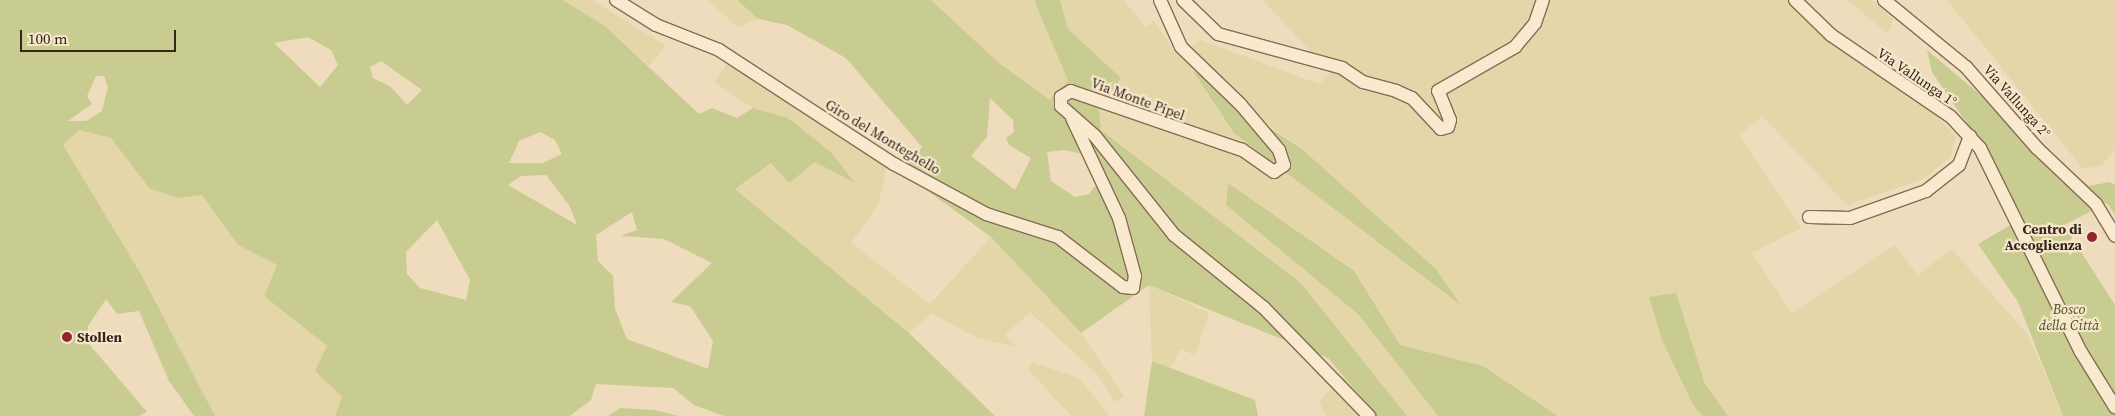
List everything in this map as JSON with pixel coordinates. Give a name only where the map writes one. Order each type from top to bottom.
[{"type":"street","name":"Giro del Monteghello","points":[[616,0],[656,25],[719,50],[894,164],[986,214],[1058,237],[1123,287],[1133,288],[1136,276],[1119,218],[1072,118]]},
{"type":"street","name":"Via Monte Pipel","points":[[1160,0],[1181,47],[1241,104],[1279,150],[1284,166],[1274,172],[1242,150],[1071,91],[1061,97],[1061,106],[1072,118],[1095,136],[1174,235],[1264,308],[1368,416]]},
{"type":"street","points":[[1183,0],[1218,34],[1333,65],[1363,82],[1396,91],[1412,98],[1441,129],[1448,127],[1450,120],[1438,91],[1492,64],[1516,46],[1535,23],[1543,0]]},
{"type":"street","name":"Via Vallunga 1°","points":[[1795,0],[1831,36],[1951,117],[1970,136],[2000,184],[2081,352],[2115,407]]},
{"type":"street","name":"Via Vallunga 2°","points":[[1884,0],[1966,66],[2037,148],[2096,204],[2115,236]]},
{"type":"street","points":[[1809,218],[1850,218],[1926,191],[1959,165],[1970,136]]},
{"type":"shaded area","points":[[563,0],[592,0],[666,46],[649,66],[605,26]]},
{"type":"shaded area","points":[[707,0],[736,0],[758,19],[738,27]]},
{"type":"shaded area","points":[[931,0],[1034,0],[1068,81],[1050,100],[999,63]]},
{"type":"shaded area","points":[[1060,0],[1124,0],[1146,28],[1154,20],[1178,57],[1201,40],[1319,84],[1330,73],[1263,0],[1788,0],[1831,43],[1934,113],[1956,137],[1950,158],[1923,179],[1847,205],[1762,116],[1739,135],[1801,228],[1752,253],[1792,313],[1894,245],[1918,275],[1952,249],[2028,335],[2063,416],[1728,416],[1705,384],[1675,293],[1693,405],[1703,416],[1558,416],[1483,366],[1400,345],[1367,292],[1322,282],[1358,314],[1438,416],[1407,416],[1301,283],[1101,130],[1099,109],[1121,78],[1068,29]],"holes":[[[1194,71],[1302,149],[1436,269],[1460,304],[1234,133]]]},
{"type":"shaded area","points":[[1848,0],[1872,0],[1893,19],[1888,34]]},
{"type":"shaded area","points":[[1947,0],[2115,0],[2115,149],[2102,165],[2083,169]]},
{"type":"shaded area","points":[[728,63],[887,166],[878,205],[851,243],[930,304],[991,237],[1081,333],[1124,396],[1115,402],[1097,374],[1030,312],[1005,335],[1017,347],[977,338],[932,313],[909,333],[735,189],[771,163],[815,162],[854,182],[831,152],[788,118],[753,108],[714,82]]},
{"type":"shaded area","points":[[79,130],[111,138],[177,198],[202,195],[238,245],[278,265],[264,296],[327,346],[342,398],[335,416],[215,416],[141,274],[63,145]]},
{"type":"shaded area","points":[[1149,285],[1209,313],[1195,355],[1180,349],[1171,368],[1152,361]]},
{"type":"shaded area","points":[[1032,362],[1079,378],[1110,416],[1071,416],[1028,369]]},
{"type":"shaded area","points":[[1343,376],[1377,416],[1327,416],[1319,402]]},
{"type":"green space","points":[[0,0],[563,0],[605,26],[699,114],[712,108],[737,118],[753,108],[788,118],[831,152],[855,183],[815,162],[789,183],[771,163],[735,189],[909,333],[995,416],[724,416],[694,405],[673,388],[596,384],[591,400],[570,416],[335,416],[342,397],[315,371],[327,346],[264,296],[277,265],[238,245],[202,195],[177,198],[149,188],[111,138],[79,130],[63,145],[141,274],[215,416],[194,416],[169,381],[139,311],[117,314],[106,299],[88,326],[89,344],[147,412],[139,416],[0,416]],"holes":[[[308,37],[331,50],[338,65],[320,87],[274,43]],[[381,61],[422,90],[407,105],[391,87],[373,78],[370,67]],[[96,76],[104,76],[108,87],[102,111],[86,121],[68,121],[92,104],[87,96]],[[540,132],[555,140],[562,154],[543,163],[509,163],[519,141]],[[546,175],[569,205],[577,225],[508,185],[521,176]],[[632,212],[637,230],[621,236],[664,239],[712,263],[671,302],[690,306],[713,341],[708,369],[627,339],[615,309],[613,276],[598,261],[596,235]],[[437,220],[470,280],[466,300],[420,288],[407,274],[406,252]]]},
{"type":"green space","points":[[737,0],[931,0],[999,63],[1050,100],[1068,81],[1034,0],[1060,0],[1068,29],[1121,78],[1099,109],[1101,130],[1301,283],[1407,416],[1377,416],[1328,358],[1149,285],[1081,333],[991,237],[902,172],[922,147],[846,58],[787,25],[758,19]],"holes":[[[990,98],[1013,120],[1014,132],[1006,138],[1009,145],[1031,158],[1015,190],[971,156],[987,137]],[[1064,150],[1083,154],[1097,184],[1089,194],[1075,197],[1051,181],[1047,152]]]},
{"type":"green space","name":"Bosco della Città","points":[[1927,50],[2089,186],[2110,182],[2115,185],[2115,215],[2107,203],[2064,225],[2115,305],[2115,416],[2063,416],[2018,302],[1978,244],[2021,219],[1982,146],[1932,72]]},
{"type":"green space","points":[[1193,71],[1215,82],[1235,105],[1302,149],[1436,269],[1461,305],[1234,133]]},
{"type":"green space","points":[[1228,183],[1354,271],[1400,345],[1483,366],[1558,416],[1438,416],[1358,314],[1226,205]]},
{"type":"green space","points":[[1676,293],[1705,384],[1728,416],[1703,416],[1693,405],[1662,340],[1649,297]]},
{"type":"green space","points":[[1152,361],[1255,400],[1258,416],[1144,416]]},
{"type":"green space","points":[[620,408],[655,410],[678,416],[608,416]]},
{"type":"place","name":"Centro di Accoglienza","points":[[2092,237]]},
{"type":"place","name":"Stollen","points":[[67,337]]}]
